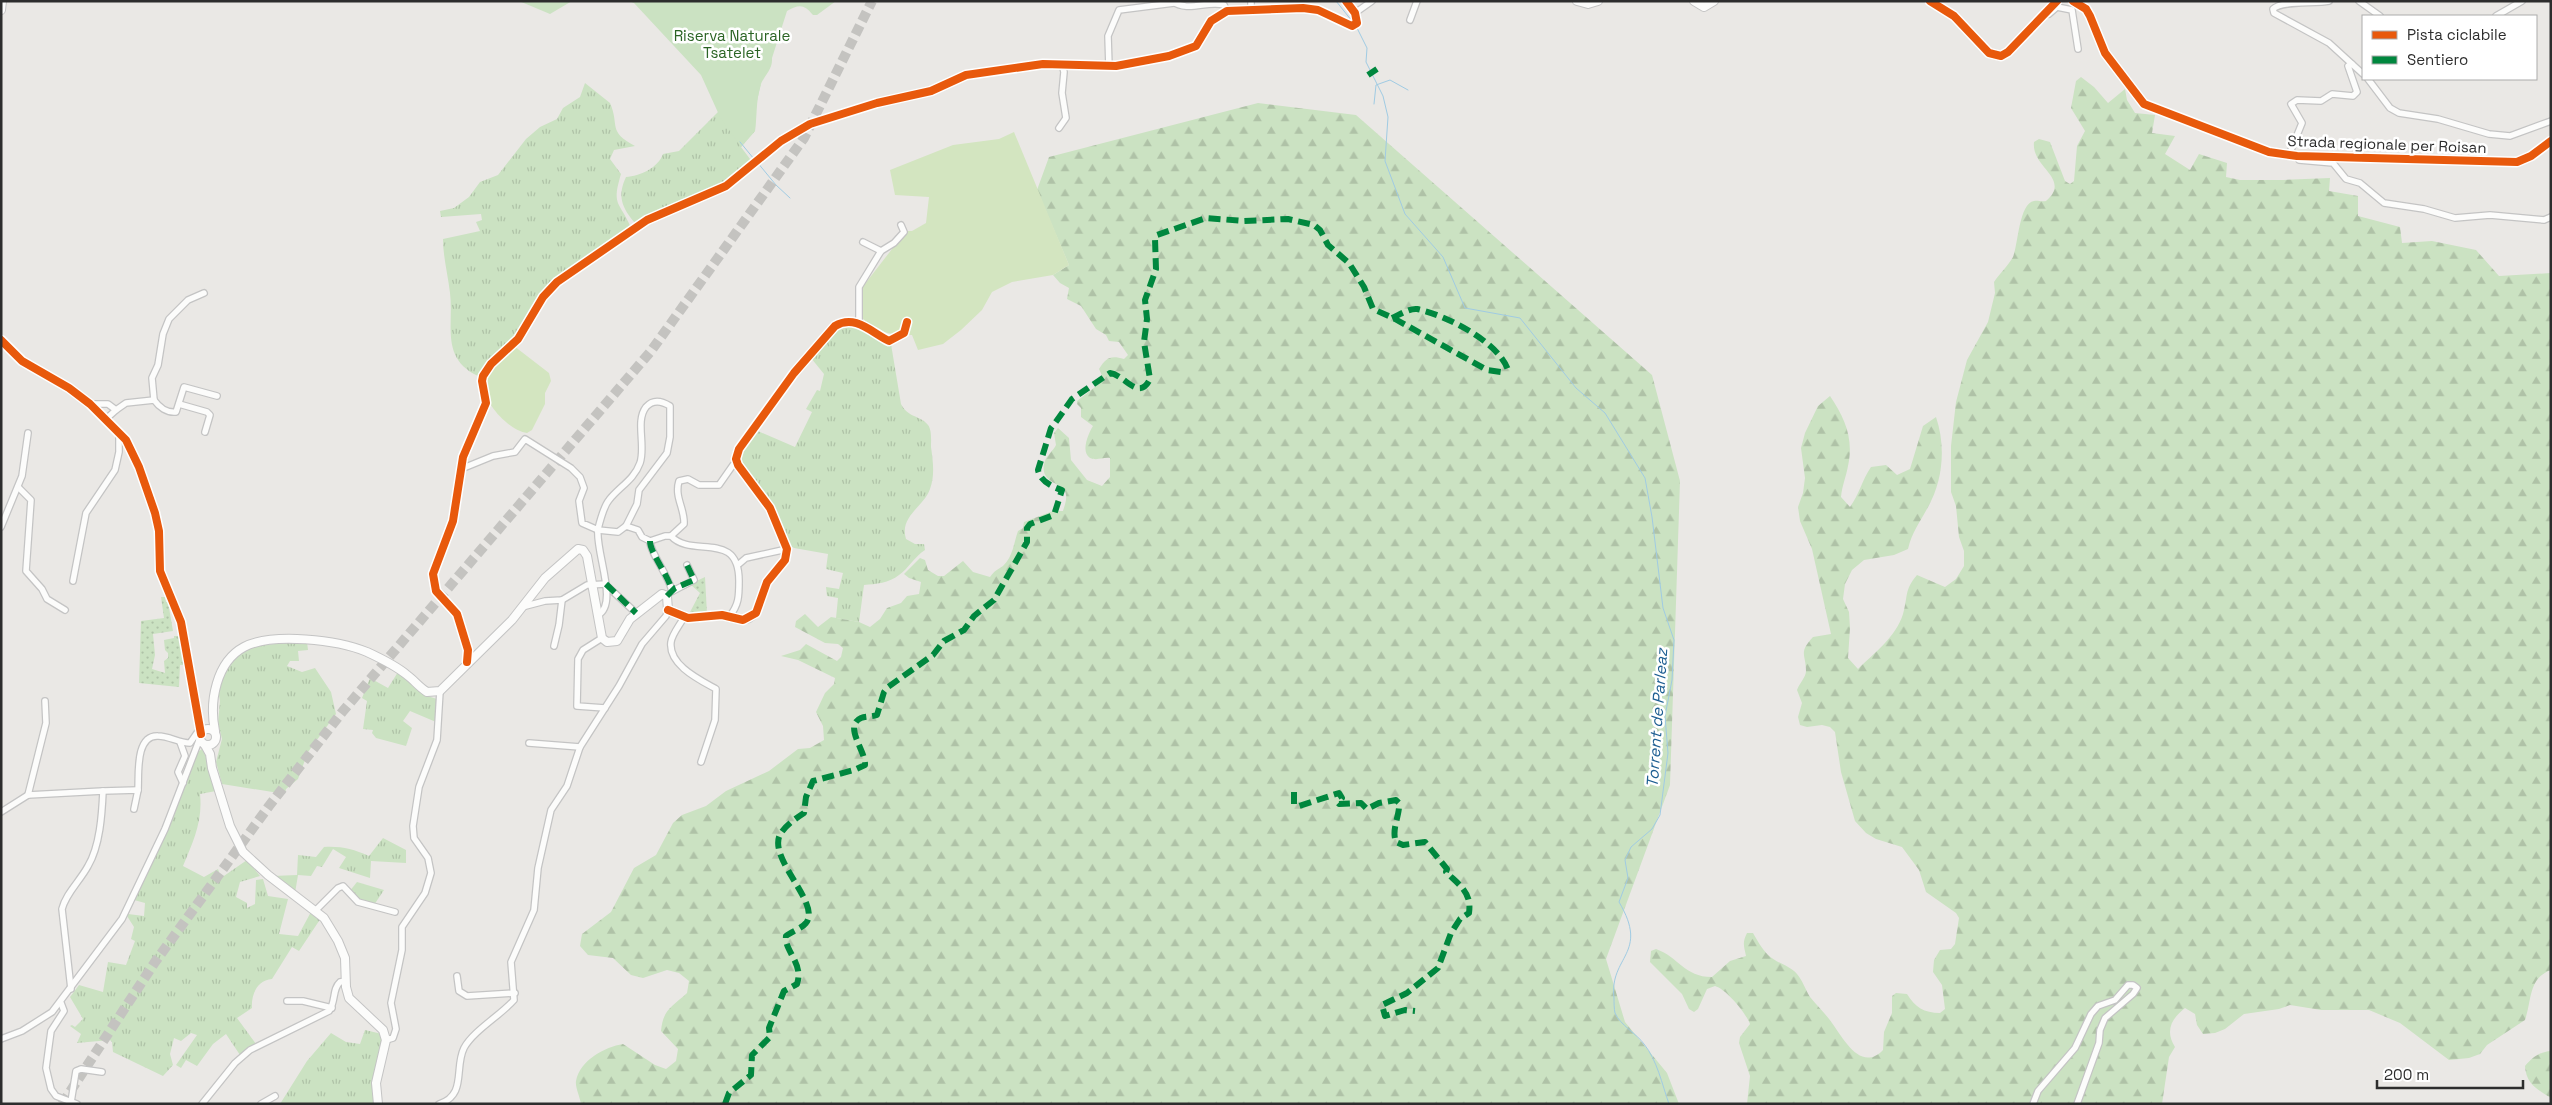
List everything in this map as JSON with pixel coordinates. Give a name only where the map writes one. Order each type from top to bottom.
[{"type":"street","points":[[1,10],[2,1]]},
{"type":"street","points":[[1251,1],[1251,10]]},
{"type":"street","points":[[467,662],[468,650],[458,614],[436,591],[433,574],[453,521],[462,457],[486,403],[482,381],[486,371],[518,339],[543,297],[557,282],[636,227],[664,211],[726,186],[804,127],[877,103],[931,91],[966,75],[1042,64],[1107,67],[1169,56],[1191,49],[1200,42],[1214,17],[1227,11],[1318,10],[1352,26],[1358,21],[1355,13],[1346,1]]},
{"type":"street","points":[[1355,13],[1372,1]]},
{"type":"street","points":[[1410,20],[1418,1]]},
{"type":"street","points":[[1576,1],[1588,4],[1598,1]]},
{"type":"street","points":[[1700,3],[1708,6],[1714,1]]},
{"type":"street","points":[[1930,1],[1954,16],[1989,53],[1996,56],[2004,55],[2057,1]]},
{"type":"street","name":"Strada regionale per Roisan","points":[[2073,1],[2086,9],[2105,54],[2144,104],[2269,152],[2293,155],[2517,162],[2531,156],[2551,141]]},
{"type":"street","points":[[2329,1],[2282,5],[2273,9],[2274,12],[2329,43],[2362,73]]},
{"type":"street","points":[[2359,1],[2379,15]]},
{"type":"street","points":[[2498,15],[2522,1]]},
{"type":"street","points":[[1107,67],[1110,25],[1119,10],[1173,2],[1192,6],[1217,2],[1224,5],[1227,11]]},
{"type":"street","points":[[2024,34],[2034,30],[2057,7],[2066,7],[2073,13],[2078,49]]},
{"type":"street","points":[[1059,128],[1066,118],[1062,93],[1064,78],[1062,64]]},
{"type":"street","points":[[2352,64],[2348,66],[2357,92],[2353,96],[2332,94],[2320,101],[2297,100],[2291,104],[2302,123],[2293,155],[2299,160],[2333,163],[2346,179],[2360,183],[2384,203],[2424,209],[2455,218],[2490,215],[2544,220],[2551,217]]},
{"type":"street","points":[[2369,80],[2390,108],[2399,113],[2438,119],[2489,134],[2510,136],[2551,121]]},
{"type":"street","points":[[859,322],[859,287],[881,251],[894,243],[904,232],[901,225]]},
{"type":"street","points":[[863,242],[881,251]]},
{"type":"street","points":[[204,293],[188,300],[169,319],[162,334],[158,365],[152,378],[154,400],[157,405],[171,412],[176,412],[184,387],[217,396]]},
{"type":"street","points":[[668,610],[684,617],[729,616],[743,620],[756,613],[763,591],[785,560],[787,549],[770,508],[737,463],[737,454],[747,436],[794,373],[829,332],[843,322],[859,322],[889,341],[904,333],[907,322]]},
{"type":"street","points":[[1,340],[22,361],[69,388],[90,404],[126,440],[139,467],[155,513],[159,531],[160,571],[183,629],[197,719],[204,735],[230,826],[243,852],[268,876],[316,910],[338,941],[345,958],[349,998],[378,1025],[386,1040],[376,1083],[378,1104]]},
{"type":"street","points":[[106,419],[126,402],[154,400]]},
{"type":"street","points":[[461,468],[493,456],[515,452],[525,439],[546,455],[571,468],[580,477],[584,488],[579,501],[582,523],[598,530],[618,532],[626,526],[637,504],[639,490],[667,453],[670,445],[670,406],[659,401],[651,402],[645,408],[640,464],[629,482],[609,500],[598,530],[600,563],[606,584],[606,605],[598,615]]},
{"type":"street","points":[[90,404],[108,404],[116,410]]},
{"type":"street","points":[[179,404],[207,412],[210,415],[205,432]]},
{"type":"street","points":[[73,581],[86,513],[115,470],[119,452],[119,432]]},
{"type":"street","points":[[1,527],[22,476],[28,434]]},
{"type":"street","points":[[671,536],[684,523],[678,502],[679,481],[688,479],[703,486],[719,485],[733,465],[737,463]]},
{"type":"street","points":[[18,487],[31,500],[26,571],[42,589],[47,599],[65,610]]},
{"type":"street","points":[[626,526],[638,530],[642,537],[650,541],[671,536],[680,542],[724,551],[739,564]]},
{"type":"street","points":[[439,1104],[449,1099],[456,1091],[460,1079],[461,1062],[465,1047],[512,1002],[515,993],[511,962],[534,910],[538,868],[551,810],[567,786],[580,747],[642,644],[666,616],[670,593],[660,561],[651,551],[650,541]]},
{"type":"street","points":[[729,616],[736,609],[738,602],[739,564],[746,558],[787,549]]},
{"type":"street","points":[[1,1039],[22,1031],[52,1012],[61,1003],[122,919],[165,829],[194,752],[212,720],[214,694],[222,670],[231,658],[244,647],[262,642],[309,639],[356,648],[401,670],[421,689],[433,692],[440,691],[467,662],[502,630],[545,578],[578,550],[586,553],[602,638],[610,644],[617,641],[636,613],[654,598],[670,593],[694,580],[687,565]]},
{"type":"street","points":[[522,607],[545,601],[562,600],[583,586],[606,584],[636,613]]},
{"type":"street","points":[[554,646],[562,600]]},
{"type":"street","points":[[684,617],[671,640],[673,652],[683,668],[716,690],[715,720],[702,762]]},
{"type":"street","points":[[602,638],[583,650],[578,659],[576,706],[604,708]]},
{"type":"street","points":[[386,1040],[393,1038],[396,1029],[391,1003],[402,950],[402,926],[425,893],[431,874],[428,858],[414,838],[413,826],[419,787],[437,740],[440,691]]},
{"type":"street","points":[[28,795],[46,723],[45,701]]},
{"type":"street","points":[[204,735],[215,743]]},
{"type":"street","points":[[134,809],[138,790],[142,746],[149,738],[159,736],[180,742],[193,741],[204,735],[217,736],[211,759]]},
{"type":"street","points":[[180,742],[185,756],[178,772],[183,783]]},
{"type":"street","points":[[530,743],[580,747]]},
{"type":"street","points":[[1,812],[28,795],[138,790]]},
{"type":"street","points":[[71,989],[62,909],[66,899],[88,868],[94,853],[103,791]]},
{"type":"street","points":[[316,910],[338,888],[343,886],[358,902],[395,912]]},
{"type":"street","points":[[457,976],[459,991],[467,996],[515,993]]},
{"type":"street","points":[[202,1104],[235,1063],[250,1050],[316,1019],[332,1008],[337,986],[340,982],[346,981]]},
{"type":"street","points":[[2032,1104],[2038,1091],[2053,1076],[2075,1048],[2094,1010],[2098,1006],[2115,1000],[2128,985],[2133,985],[2137,988],[2133,994],[2105,1018],[2100,1030],[2099,1043],[2077,1104]]},
{"type":"street","points":[[288,1001],[303,1000],[332,1008]]},
{"type":"street","points":[[61,1003],[64,1011],[51,1031],[46,1072],[53,1093],[60,1099],[74,1103],[76,1072],[81,1068],[102,1072]]},
{"type":"street","points":[[261,1104],[275,1096]]},
{"type":"green space","points":[[519,1],[572,1],[550,14]]},
{"type":"green space","name":"Riserva Naturale Tsatelet","points":[[629,1],[836,1],[817,15],[813,15],[801,6],[787,11],[771,66],[760,87],[755,131],[741,147],[720,117],[701,75],[634,3]]},
{"type":"green space","points":[[2081,77],[2094,87],[2108,103],[2125,89],[2127,100],[2135,113],[2155,115],[2152,133],[2175,136],[2165,154],[2190,170],[2199,154],[2227,163],[2226,177],[2240,180],[2330,178],[2329,191],[2358,196],[2358,216],[2400,227],[2402,243],[2432,241],[2476,250],[2499,276],[2551,273],[2551,970],[2538,979],[2535,984],[2525,1020],[2487,1045],[2480,1054],[2469,1058],[2449,1060],[2400,1023],[2369,1010],[2321,1010],[2290,1005],[2279,1009],[2244,1014],[2225,1029],[2215,1033],[2203,1034],[2197,1025],[2195,1014],[2185,1008],[2176,1016],[2171,1026],[2170,1036],[2175,1047],[2169,1057],[2162,1104],[1747,1104],[1750,1076],[1739,1043],[1740,1037],[1750,1024],[1744,1014],[1730,996],[1715,986],[1707,989],[1698,1009],[1694,1012],[1689,1009],[1682,994],[1650,962],[1651,951],[1656,949],[1664,952],[1695,974],[1712,977],[1730,961],[1746,956],[1744,939],[1747,933],[1753,933],[1768,955],[1797,974],[1810,997],[1853,1051],[1867,1058],[1875,1056],[1883,1050],[1884,1032],[1892,1013],[1892,996],[1896,993],[1907,994],[1917,1006],[1934,1013],[1940,1013],[1945,1009],[1942,985],[1933,972],[1934,960],[1940,950],[1951,949],[1955,944],[1959,918],[1956,913],[1926,892],[1919,870],[1902,847],[1876,839],[1866,833],[1855,821],[1841,772],[1835,732],[1830,727],[1822,725],[1807,727],[1800,725],[1798,717],[1802,703],[1797,690],[1806,673],[1804,650],[1813,637],[1831,634],[1812,549],[1800,521],[1798,507],[1803,493],[1805,478],[1801,448],[1805,433],[1818,406],[1830,396],[1840,412],[1849,438],[1850,456],[1841,497],[1850,507],[1871,467],[1886,465],[1897,475],[1910,469],[1923,426],[1936,417],[1939,428],[1942,451],[1940,475],[1933,497],[1914,532],[1908,549],[1894,555],[1864,560],[1852,570],[1845,584],[1843,599],[1849,612],[1850,628],[1848,658],[1858,669],[1884,644],[1895,630],[1903,614],[1908,589],[1917,575],[1945,587],[1956,579],[1964,566],[1964,551],[1959,537],[1956,506],[1951,492],[1951,446],[1956,402],[1967,360],[1988,322],[1995,293],[1994,282],[2009,264],[2015,252],[2025,209],[2034,201],[2046,201],[2053,193],[2055,186],[2053,179],[2038,159],[2034,142],[2039,139],[2050,142],[2065,181],[2070,184],[2074,181],[2077,146],[2085,131],[2071,108],[2076,81]]},
{"type":"green space","points":[[585,83],[610,103],[617,132],[626,141],[635,146],[614,150],[610,159],[621,174],[617,198],[631,228],[563,275],[517,337],[478,376],[466,369],[458,360],[453,350],[450,293],[443,239],[480,231],[476,222],[482,220],[481,214],[441,217],[440,211],[454,208],[469,197],[480,182],[498,175],[526,139],[540,127],[557,119],[563,108],[580,97]]},
{"type":"green space","points":[[761,84],[756,105],[755,131],[741,147],[753,163],[732,179],[713,189],[635,223],[622,202],[621,196],[626,177],[637,175],[653,167],[663,154],[679,151],[729,101]]},
{"type":"green space","points":[[1258,103],[1356,115],[1652,375],[1680,481],[1670,785],[1606,959],[1625,1022],[1667,1073],[1679,1104],[581,1104],[576,1083],[578,1074],[588,1061],[601,1051],[623,1044],[655,1065],[666,1069],[676,1061],[678,1049],[661,1031],[662,1024],[669,1009],[687,993],[689,981],[679,973],[667,970],[643,978],[631,975],[613,958],[588,955],[580,946],[582,934],[611,912],[634,868],[656,855],[673,823],[682,815],[706,806],[726,791],[769,771],[798,749],[810,748],[824,740],[823,726],[816,712],[825,693],[834,684],[835,678],[798,660],[781,656],[800,650],[806,644],[837,661],[841,657],[843,648],[838,644],[825,643],[795,627],[796,621],[805,614],[818,627],[831,617],[859,622],[870,627],[880,619],[887,608],[901,603],[907,596],[919,594],[921,582],[904,574],[920,558],[925,560],[928,570],[938,576],[944,576],[963,561],[973,572],[990,577],[1009,558],[1018,531],[1023,528],[1024,522],[1053,511],[1063,511],[1066,499],[1065,491],[1048,479],[1044,469],[1046,459],[1056,445],[1054,433],[1058,428],[1069,438],[1071,460],[1087,480],[1102,486],[1110,477],[1110,458],[1093,459],[1087,455],[1086,442],[1093,426],[1081,417],[1081,408],[1077,401],[1104,380],[1099,369],[1106,360],[1115,357],[1124,359],[1128,355],[1119,342],[1109,341],[1106,335],[1096,329],[1081,306],[1067,299],[1069,288],[1060,283],[1053,275],[1069,265],[1037,190],[1049,157]]},
{"type":"green space","points":[[1014,132],[1069,265],[1053,275],[1012,282],[992,292],[982,310],[943,344],[918,350],[912,335],[885,332],[862,318],[861,289],[906,231],[912,231],[926,223],[929,197],[895,195],[890,170],[953,145],[999,139]]},
{"type":"green space","points":[[851,324],[891,344],[901,404],[907,412],[925,422],[929,427],[933,468],[933,479],[930,489],[909,518],[905,531],[906,539],[915,544],[924,544],[925,550],[895,578],[882,583],[864,585],[859,622],[836,618],[838,598],[827,596],[826,587],[839,589],[843,573],[826,569],[828,554],[794,548],[789,545],[738,459],[753,429],[795,447],[812,412],[806,409],[817,390],[820,391],[824,374],[811,358],[836,329]]},
{"type":"green space","points":[[514,346],[549,373],[551,381],[545,393],[545,404],[532,430],[527,433],[519,431],[502,419],[489,402],[485,392],[486,374]]},
{"type":"green space","points":[[705,577],[707,614],[689,614],[700,593],[690,584]]},
{"type":"green space","points":[[161,597],[165,597],[166,602],[168,602],[173,631],[153,634],[155,655],[152,669],[165,673],[164,661],[168,658],[168,653],[165,650],[164,640],[174,638],[174,636],[181,636],[184,665],[180,665],[179,687],[139,683],[141,621],[164,618]]},
{"type":"green space","points":[[307,642],[308,650],[298,651],[299,661],[290,661],[287,666],[302,672],[315,668],[331,692],[336,714],[308,752],[298,779],[286,789],[285,794],[222,784],[216,762],[222,739],[218,723],[220,701],[218,690],[223,676],[235,658],[243,651],[254,646]]},
{"type":"green space","points":[[398,672],[424,695],[437,699],[436,722],[410,711],[403,721],[412,728],[406,746],[376,738],[372,733],[373,730],[363,729],[367,701],[362,698],[370,678],[388,688]]},
{"type":"green space","points":[[203,748],[216,791],[200,794],[199,822],[183,866],[204,877],[218,869],[221,878],[247,860],[260,876],[240,882],[236,897],[247,903],[247,908],[255,904],[256,880],[263,879],[268,896],[288,899],[279,934],[298,936],[312,910],[321,918],[299,951],[292,947],[272,979],[259,985],[254,993],[252,1008],[237,1018],[256,1044],[240,1055],[226,1034],[213,1044],[197,1066],[186,1060],[181,1068],[176,1065],[197,1035],[191,1033],[181,1041],[174,1038],[170,1054],[173,1065],[163,1076],[113,1052],[110,1040],[77,1043],[81,1034],[70,1026],[75,1027],[83,1019],[70,997],[79,985],[103,992],[108,962],[126,965],[135,941],[131,939],[134,927],[127,916],[128,914],[144,916],[145,903],[134,900],[171,821],[197,753]]},
{"type":"green space","points":[[383,838],[406,850],[406,863],[371,861],[370,878],[339,868],[346,857],[333,849],[322,867],[317,866],[311,876],[298,875],[295,893],[273,876],[297,875],[298,855],[316,857],[324,847],[347,849],[369,856]]},
{"type":"green space","points":[[357,882],[384,890],[374,905],[358,900],[349,892]]},
{"type":"green space","points":[[365,1030],[382,1034],[383,1038],[376,1104],[280,1104],[307,1061],[331,1033],[346,1042],[360,1044]]},
{"type":"green space","points":[[2551,1051],[2551,1098],[2530,1082],[2525,1066],[2536,1056],[2543,1052]]},
{"type":"waterway","name":"Torrent de Parleaz","points":[[1336,1],[1352,21]]},
{"type":"waterway","name":"Torrent de Parleaz","points":[[1357,28],[1367,48],[1366,62],[1383,96],[1388,117],[1385,161],[1405,214],[1443,257],[1465,308],[1520,318],[1576,388],[1605,413],[1645,478],[1652,517],[1663,608],[1674,640],[1672,680],[1665,716],[1668,753],[1660,815],[1652,829],[1631,847],[1625,860],[1628,878],[1619,902],[1631,933],[1630,944],[1614,984],[1614,1006],[1617,1017],[1649,1050],[1659,1072],[1669,1104]]},
{"type":"waterway","points":[[1374,104],[1376,85],[1390,80],[1408,90]]},
{"type":"waterway","points":[[740,142],[754,159]]},
{"type":"waterway","points":[[757,162],[776,185],[790,198]]},
{"type":"tunnel","points":[[62,1104],[155,962],[269,806],[343,711],[651,351],[804,138],[872,1]]},
{"type":"marked path","points":[[1368,75],[1377,69]]},
{"type":"marked path","points":[[725,1104],[729,1093],[751,1075],[752,1055],[770,1037],[769,1028],[784,991],[797,984],[798,970],[786,942],[786,936],[804,925],[809,915],[802,894],[782,858],[778,847],[779,837],[786,827],[804,813],[806,797],[813,781],[854,770],[865,765],[855,733],[854,727],[856,722],[863,717],[877,715],[884,692],[888,687],[933,655],[944,641],[964,630],[974,616],[994,600],[1027,542],[1027,528],[1030,524],[1054,515],[1062,490],[1044,480],[1038,470],[1051,428],[1072,399],[1110,373],[1136,388],[1146,385],[1150,379],[1144,342],[1147,319],[1145,300],[1156,269],[1155,239],[1157,235],[1206,218],[1244,221],[1288,219],[1314,225],[1320,230],[1328,245],[1349,263],[1364,287],[1373,309],[1395,319],[1487,370],[1501,372]]},
{"type":"marked path","points":[[1392,318],[1414,309],[1442,317],[1469,331],[1494,349],[1508,370]]},
{"type":"marked path","points":[[650,541],[672,591]]},
{"type":"marked path","points":[[667,596],[675,588],[694,580],[687,565]]},
{"type":"marked path","points":[[606,584],[636,613]]},
{"type":"marked path","points":[[1294,792],[1294,804],[1299,806],[1339,793],[1342,798],[1339,804],[1361,803],[1367,809],[1379,803],[1396,800],[1399,803],[1394,832],[1396,842],[1403,845],[1425,842],[1447,869],[1446,872],[1464,889],[1468,900],[1469,913],[1460,919],[1451,933],[1438,968],[1407,993],[1382,1005],[1385,1016],[1405,1010],[1415,1011]]},
{"type":"cycle path","points":[[467,662],[468,650],[457,614],[436,591],[433,574],[453,521],[463,457],[486,403],[482,381],[483,376],[491,364],[518,339],[543,297],[557,282],[647,220],[726,186],[781,141],[810,124],[877,103],[931,91],[966,75],[1043,64],[1116,66],[1169,56],[1196,46],[1211,21],[1227,11],[1303,8],[1318,10],[1352,26],[1357,23],[1355,13],[1346,1]]},
{"type":"cycle path","points":[[1930,1],[1954,16],[1989,53],[2001,56],[2008,52],[2057,1]]},
{"type":"cycle path","points":[[2073,1],[2086,9],[2105,53],[2144,104],[2269,152],[2297,156],[2517,162],[2531,156],[2551,141]]},
{"type":"cycle path","points":[[668,610],[688,618],[722,615],[743,620],[756,613],[767,582],[785,560],[787,549],[770,508],[738,465],[736,459],[739,449],[794,373],[835,326],[842,323],[856,323],[889,341],[904,333],[907,322]]},
{"type":"cycle path","points":[[1,340],[22,361],[69,388],[90,404],[126,440],[139,467],[155,513],[159,531],[160,571],[181,622],[201,734]]}]
